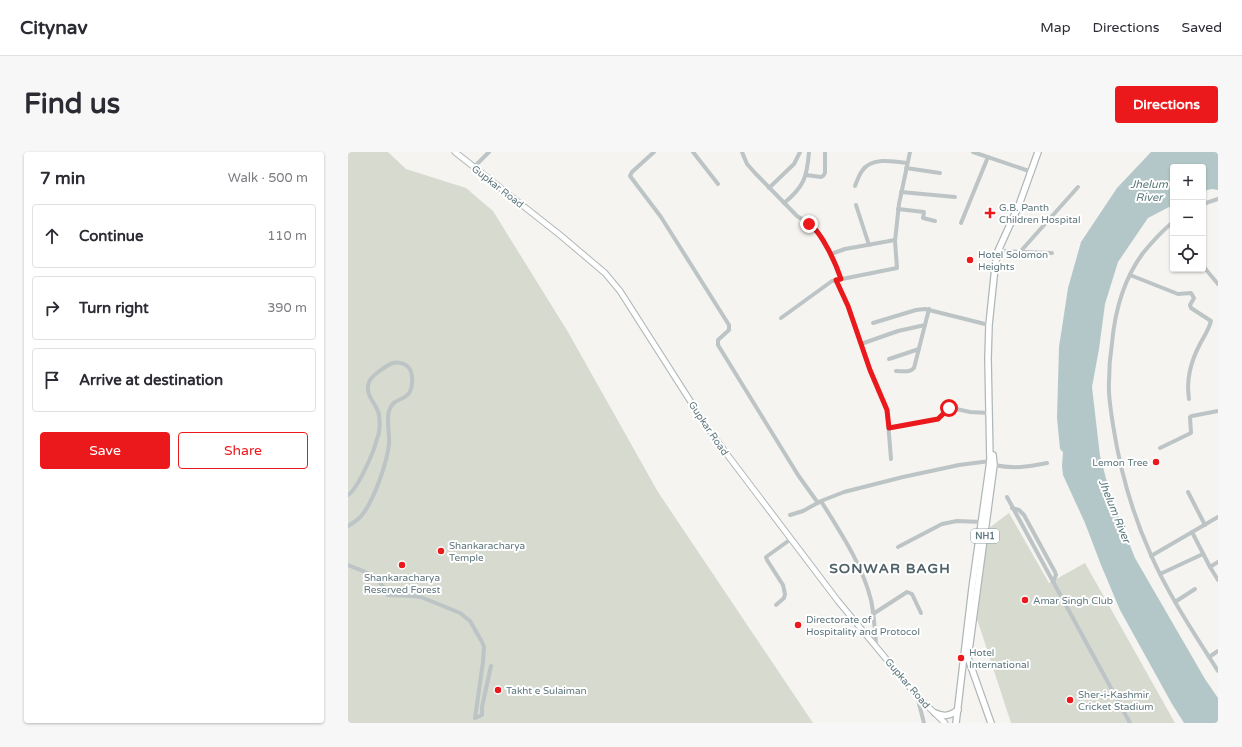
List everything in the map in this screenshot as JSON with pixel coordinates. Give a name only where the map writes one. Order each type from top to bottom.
[{"type":"highway","name":"NH1","points":[[1030,173],[1034,152]]},
{"type":"highway","name":"NH1","points":[[956,723],[968,647],[992,463],[988,373],[989,325],[995,267],[998,251],[1020,205],[1038,152]]},
{"type":"highway","name":"NH1","points":[[968,647],[971,604],[992,463]]},
{"type":"highway","points":[[966,658],[991,723]]},
{"type":"highway","points":[[935,713],[945,716],[958,710]]},
{"type":"main road","name":"Gupkar Road","points":[[455,152],[605,273],[620,291],[705,424],[791,539],[838,601],[917,696],[945,723]]},
{"type":"street","points":[[474,166],[489,152]]},
{"type":"street","points":[[654,152],[632,172],[630,176],[673,236],[729,324],[729,330],[718,340],[718,345],[798,475],[820,502],[842,535],[868,589],[873,614],[876,645]]},
{"type":"street","points":[[693,152],[718,184]]},
{"type":"street","points":[[742,152],[750,168],[769,188],[800,219],[813,226],[830,254],[841,279]]},
{"type":"street","points":[[769,188],[794,164],[800,152]]},
{"type":"street","points":[[784,203],[799,189],[806,175],[809,152]]},
{"type":"street","points":[[806,175],[823,176],[825,173],[825,152]]},
{"type":"street","points":[[781,318],[829,282],[897,268],[895,240],[898,209],[906,165],[910,152]]},
{"type":"street","points":[[973,152],[983,153],[988,157],[1030,173]]},
{"type":"street","points":[[961,223],[988,157]]},
{"type":"street","points":[[855,186],[861,173],[870,165],[882,161],[940,173]]},
{"type":"street","points":[[1020,252],[1078,187]]},
{"type":"street","points":[[901,192],[955,197]]},
{"type":"street","points":[[1206,203],[1218,199]]},
{"type":"street","points":[[856,205],[869,245]]},
{"type":"street","points":[[898,209],[924,212],[923,218],[935,221]]},
{"type":"street","points":[[1170,225],[1151,242],[1136,263],[1124,285],[1118,305],[1113,332],[1109,370],[1110,400],[1116,447],[1123,478],[1130,503],[1150,556],[1175,602],[1218,671]]},
{"type":"street","points":[[830,254],[846,249],[895,240]]},
{"type":"street","points":[[998,251],[1052,253]]},
{"type":"street","points":[[1206,270],[1218,284]]},
{"type":"street","points":[[1130,275],[1178,294],[1191,293],[1194,298],[1190,305],[1191,308],[1211,321],[1196,352],[1189,373],[1189,399]]},
{"type":"street","points":[[836,280],[848,306],[870,370],[887,410],[891,459]]},
{"type":"street","points":[[873,323],[916,310],[929,309],[989,325]]},
{"type":"street","points":[[896,372],[912,370],[929,309]]},
{"type":"street","points":[[861,344],[898,331],[925,324]]},
{"type":"street","points":[[889,359],[919,349]]},
{"type":"street","points":[[348,495],[355,490],[359,482],[379,432],[379,413],[368,394],[369,382],[373,376],[391,364],[396,362],[406,365],[410,369],[413,386],[410,393],[395,402],[390,409],[387,455],[373,497],[362,516],[348,526]]},
{"type":"street","points":[[889,428],[938,419],[949,408],[970,412],[989,413]]},
{"type":"street","points":[[1160,448],[1191,433],[1190,418],[1192,416],[1218,411]]},
{"type":"street","points":[[790,515],[803,511],[838,494],[903,477],[966,464],[992,463],[1014,468],[1024,468],[1046,463]]},
{"type":"street","points":[[1188,492],[1204,525]]},
{"type":"street","points":[[1007,497],[1116,700],[1130,723]]},
{"type":"street","points":[[1150,556],[1218,517]]},
{"type":"street","points":[[898,547],[942,524],[962,521],[982,522]]},
{"type":"street","points":[[1192,532],[1218,580]]},
{"type":"street","points":[[776,605],[784,598],[784,589],[766,557],[791,539]]},
{"type":"street","points":[[1160,574],[1203,554]]},
{"type":"street","points":[[1210,567],[1218,562]]},
{"type":"street","points":[[348,565],[375,577],[388,595],[421,597],[460,613],[470,621],[484,647],[475,718],[482,715],[482,707],[491,666]]},
{"type":"street","points":[[1175,602],[1196,589]]},
{"type":"street","points":[[873,614],[907,592],[912,594],[921,613]]},
{"type":"street","points":[[1209,657],[1218,651]]},
{"type":"street","points":[[917,696],[924,723]]},
{"type":"shaded area","points":[[348,152],[388,152],[406,169],[466,188],[493,211],[568,332],[658,492],[813,723],[348,723]]},
{"type":"shaded area","points":[[1009,513],[1049,583],[1085,563],[1175,723],[1011,723],[977,619],[989,528]]},
{"type":"water","name":"Jhelum River","points":[[1151,152],[1218,152],[1218,190],[1206,190],[1206,164],[1170,164],[1170,207],[1148,218],[1118,262],[1105,304],[1092,387],[1100,456],[1111,497],[1135,558],[1205,679],[1218,698],[1218,723],[1184,723],[1172,704],[1120,610],[1085,523],[1063,475],[1063,452],[1060,449],[1057,418],[1059,347],[1068,288],[1081,242],[1117,188]]},
{"type":"place","name":"G.B. Panth Children Hospital","points":[[990,213]]},
{"type":"place","name":"Hotel Solomon Heights","points":[[970,260]]},
{"type":"place","name":"Lemon Tree","points":[[1156,462]]},
{"type":"place","name":"Shankaracharya Temple","points":[[441,551]]},
{"type":"place","name":"Shankaracharya Reserved Forest","points":[[402,565]]},
{"type":"place","name":"Amar Singh Club","points":[[1025,600]]},
{"type":"place","name":"Directorate of Hospitality and Protocol","points":[[798,625]]},
{"type":"place","name":"Hotel International","points":[[961,658]]},
{"type":"place","name":"Takht e Sulaiman","points":[[498,690]]},
{"type":"place","name":"Sher-i-Kashmir Cricket Stadium","points":[[1070,700]]},
{"type":"district","name":"SONWAR BAGH","points":[[890,568]]},
{"type":"route","points":[[809,224],[817,231],[836,264],[841,279],[836,280],[848,306],[873,378],[887,410],[889,428],[938,419],[949,408]]}]
